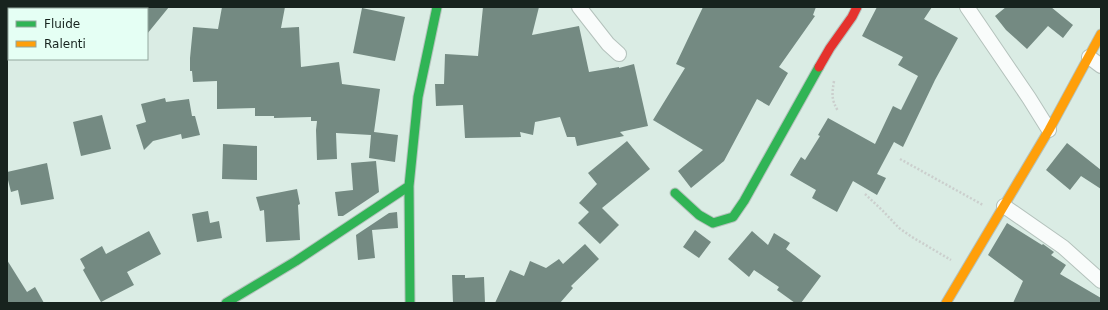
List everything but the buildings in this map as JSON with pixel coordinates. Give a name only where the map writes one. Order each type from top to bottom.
[{"type":"street","points":[[410,303],[409,186],[418,97],[437,7]]},
{"type":"street","points":[[579,7],[608,44],[619,54]]},
{"type":"street","points":[[675,193],[699,215],[713,223],[733,217],[744,201],[830,48],[854,15],[857,7]]},
{"type":"street","points":[[968,7],[1049,130]]},
{"type":"street","points":[[946,303],[1049,130],[1101,34]]},
{"type":"street","points":[[1089,57],[1101,66]]},
{"type":"street","points":[[226,303],[302,257],[409,186]]},
{"type":"street","points":[[1001,210],[1063,247],[1101,281]]},
{"type":"path","points":[[900,159],[1001,210]]},
{"type":"path","points":[[865,194],[883,210],[899,228],[965,271]]},
{"type":"traffic: fast","points":[[410,303],[409,186],[418,97],[437,7]]},
{"type":"traffic: fast","points":[[675,193],[699,215],[713,223],[733,217],[744,201],[819,67]]},
{"type":"traffic: fast","points":[[226,303],[296,261],[409,186]]},
{"type":"traffic: slow","points":[[946,303],[1049,130],[1101,34]]},
{"type":"traffic: jam","points":[[819,67],[857,7]]}]
